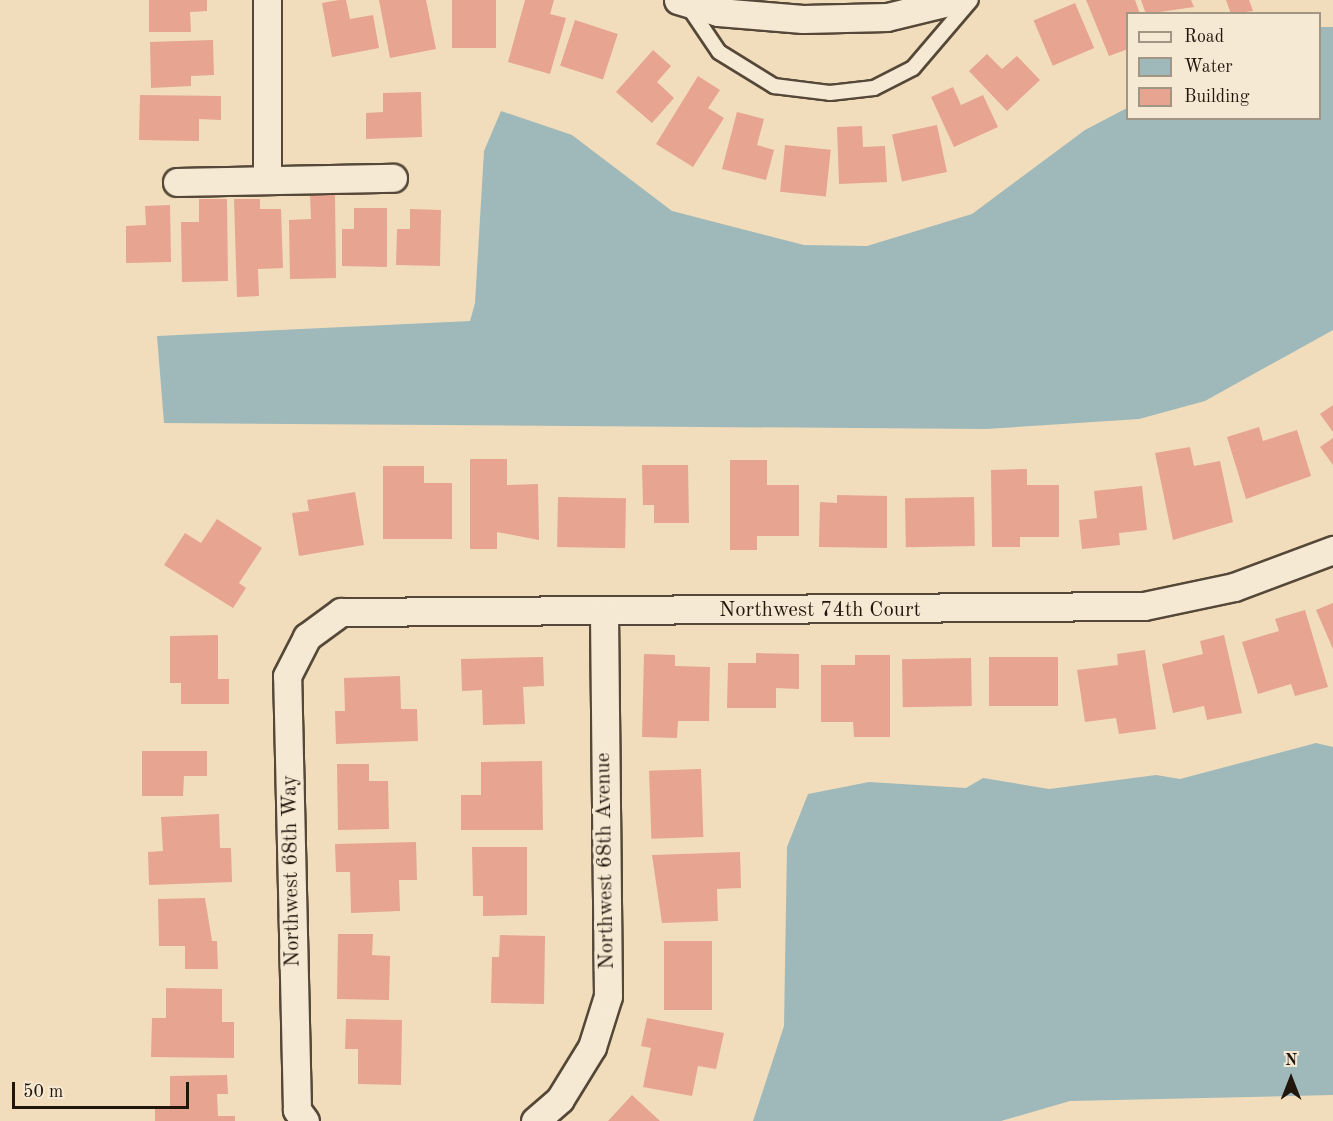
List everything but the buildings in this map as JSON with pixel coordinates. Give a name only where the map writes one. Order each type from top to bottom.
[{"type":"street","points":[[267,0],[267,178]]},
{"type":"street","points":[[682,1],[718,12],[804,19],[887,17],[956,0]]},
{"type":"street","points":[[177,182],[267,178],[393,178]]},
{"type":"street","name":"Northwest 74th Court","points":[[307,637],[341,612],[604,612],[1144,606],[1234,587],[1333,550]]},
{"type":"street","name":"Northwest 68th Avenue","points":[[535,1121],[560,1099],[592,1047],[608,996],[604,612]]},
{"type":"street","name":"Northwest 68th Way","points":[[299,1117],[288,676],[307,637]]},
{"type":"lane","points":[[682,1],[719,52],[774,86],[830,93],[874,88],[913,68],[971,0]]},
{"type":"water","points":[[1321,27],[1333,27],[1333,330],[1205,401],[1139,419],[986,429],[164,423],[157,336],[470,321],[475,303],[484,151],[501,111],[572,135],[672,211],[804,245],[867,246],[972,214],[1085,130],[1126,109],[1126,120],[1321,120]]},
{"type":"water","points":[[1316,743],[1333,747],[1333,1095],[1070,1101],[1001,1121],[753,1121],[784,1026],[787,847],[808,794],[869,782],[966,788],[983,778],[1049,789],[1156,775],[1180,779]]}]
